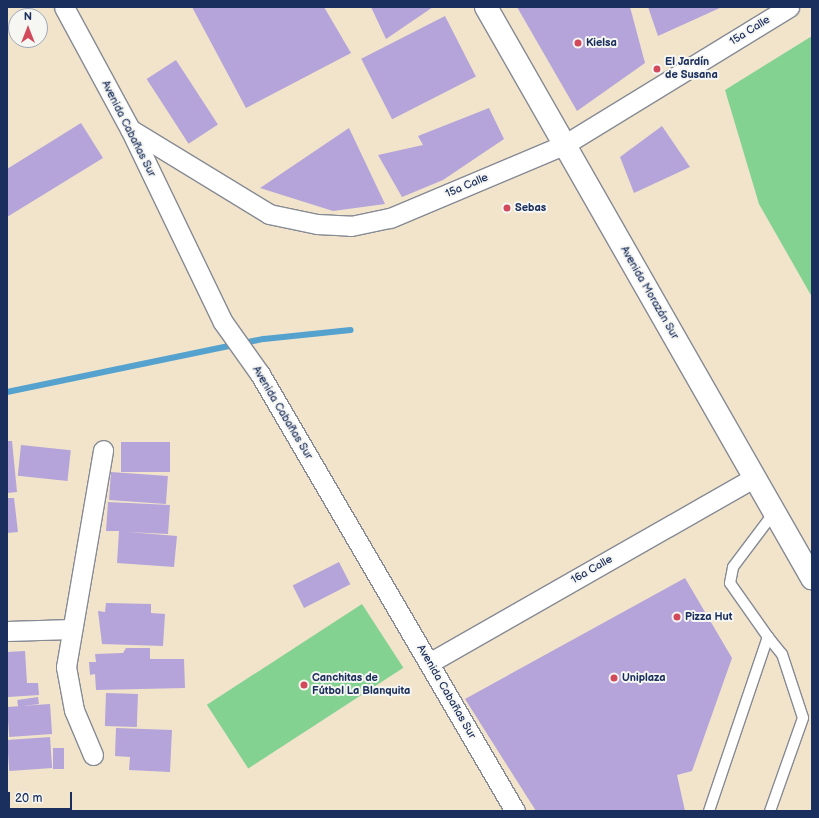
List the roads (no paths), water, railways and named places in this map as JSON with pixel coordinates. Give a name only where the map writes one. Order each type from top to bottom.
[{"type":"street","name":"Avenida Cabañas Sur","points":[[64,7],[130,128],[223,322],[260,374],[515,811]]},
{"type":"street","name":"Avenida Morazán Sur","points":[[486,7],[564,146],[755,477],[772,514],[812,578]]},
{"type":"street","name":"15a Calle","points":[[130,128],[269,214],[317,224],[351,226],[390,218],[564,146],[789,7]]},
{"type":"street","points":[[93,755],[74,710],[66,667],[71,629],[103,450]]},
{"type":"street","name":"16a Calle","points":[[428,662],[755,477]]},
{"type":"street","points":[[7,631],[71,629]]},
{"type":"lane","points":[[770,811],[803,718],[782,654],[768,637],[730,582],[733,567],[772,514]]},
{"type":"lane","points":[[709,811],[768,637]]},
{"type":"waterway","points":[[7,392],[264,339],[351,330]]},
{"type":"place","name":"Kielsa","points":[[578,43]]},
{"type":"place","name":"El Jardín de Susana","points":[[657,69]]},
{"type":"place","name":"Sebas","points":[[507,208]]},
{"type":"place","name":"Pizza Hut","points":[[677,617]]},
{"type":"place","name":"Uniplaza","points":[[614,678]]},
{"type":"place","name":"Canchitas de Fútbol La Blanquita","points":[[304,685]]}]
